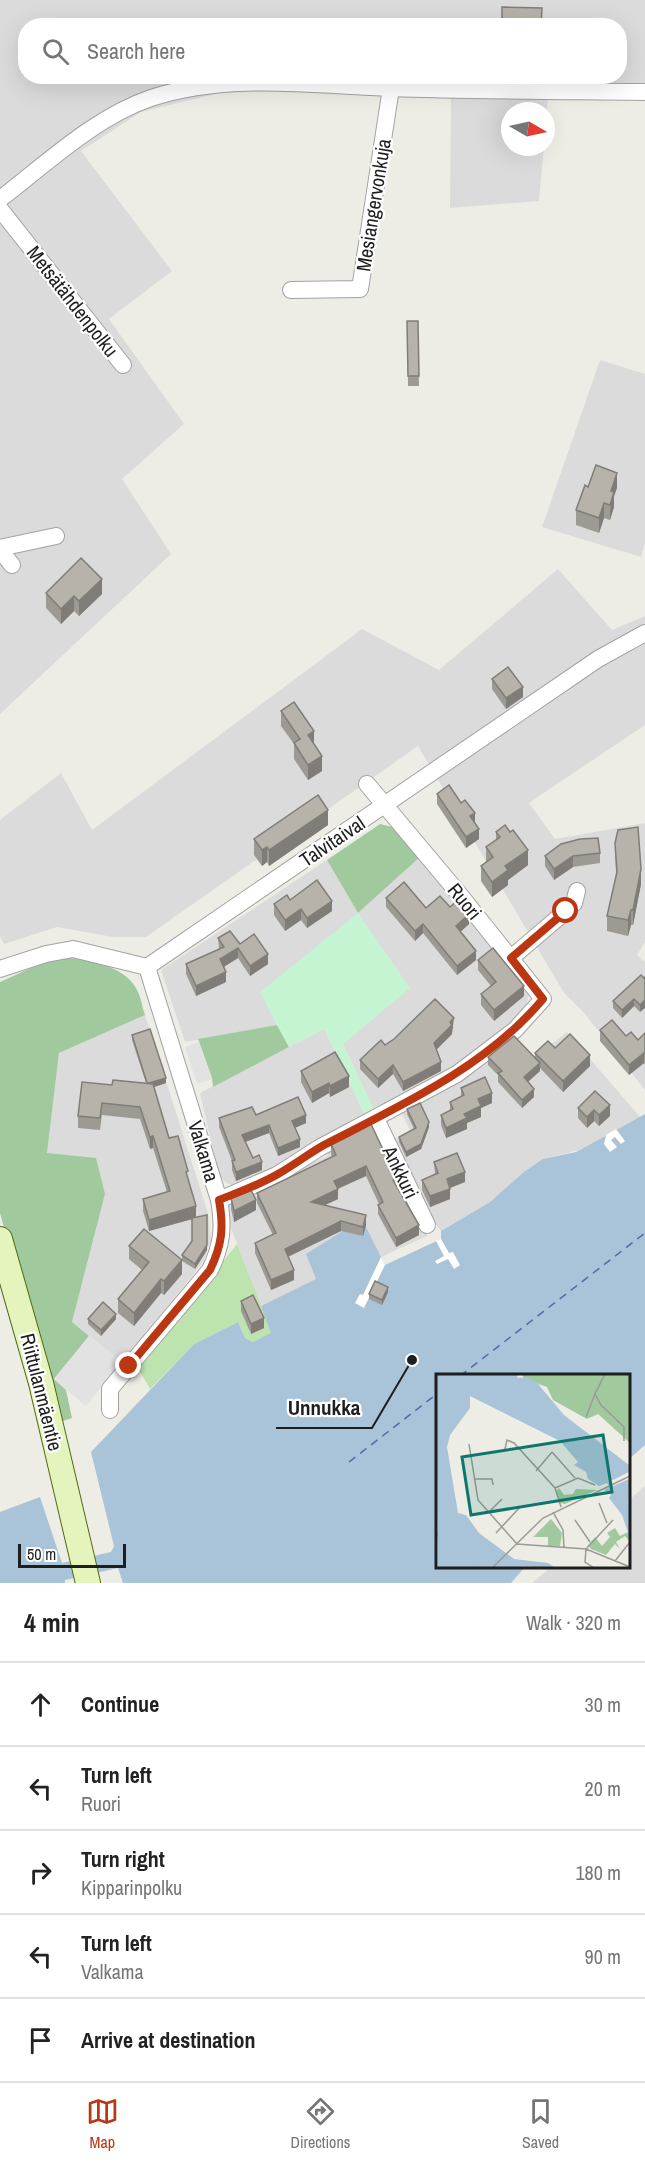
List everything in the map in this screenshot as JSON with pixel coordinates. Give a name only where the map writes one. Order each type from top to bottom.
[{"type":"street","points":[[0,199],[100,122],[149,99],[198,86],[226,84]]},
{"type":"street","points":[[300,84],[391,88],[645,92]]},
{"type":"street","name":"Mesiangervonkuja","points":[[291,290],[360,289],[391,88]]},
{"type":"street","name":"Metsätähdenpolku","points":[[0,208],[123,365]]},
{"type":"street","points":[[12,566],[0,549],[56,536]]},
{"type":"street","name":"Talvitaival","points":[[147,967],[598,659],[645,633]]},
{"type":"street","name":"Ruori","points":[[367,784],[543,999],[515,1030],[456,1074],[375,1119]]},
{"type":"street","points":[[511,958],[574,903],[577,891]]},
{"type":"street","points":[[0,969],[46,954],[73,949],[147,967]]},
{"type":"street","name":"Valkama","points":[[110,1410],[110,1389],[210,1270],[218,1253],[222,1235],[219,1200],[147,967]]},
{"type":"street","points":[[219,1200],[277,1175],[319,1148],[375,1119]]},
{"type":"street","name":"Ankkuri","points":[[375,1119],[427,1225]]},
{"type":"street","name":"Riittulanmäentie","points":[[0,1239],[41,1383],[88,1583]]},
{"type":"shaded area","points":[[0,0],[645,0],[645,99],[501,102],[501,156],[543,156],[539,201],[450,208],[451,96],[236,89],[141,112],[81,151],[172,271],[109,319],[184,424],[122,479],[171,554],[0,714]]},
{"type":"shaded area","points":[[600,360],[645,374],[645,543],[641,557],[542,527]]},
{"type":"shaded area","points":[[558,569],[612,630],[645,616],[645,725],[529,803],[555,839],[645,823],[645,942],[637,955],[645,962],[645,1090],[585,1014],[564,993],[418,746],[146,937],[113,937],[57,927],[4,944],[0,936],[0,820],[61,773],[92,830],[362,629],[439,670]]},
{"type":"shaded area","points":[[420,857],[529,993],[526,1009],[445,1075],[373,1108],[343,1044],[358,914],[261,992],[277,1025],[185,1042],[161,970],[327,860],[358,913]]},
{"type":"shaded area","points":[[145,1015],[208,1213],[211,1240],[203,1262],[122,1362],[72,1322],[105,1194],[47,1153],[59,1053]]},
{"type":"shaded area","points":[[324,1029],[364,1113],[282,1165],[233,1186],[224,1181],[218,1172],[200,1093]]},
{"type":"shaded area","points":[[567,1032],[640,1117],[579,1150],[543,1159],[490,1202],[441,1231],[429,1216],[392,1140],[411,1133],[402,1113],[477,1071],[512,1038],[532,1059]]},
{"type":"shaded area","points":[[199,1042],[212,1079],[197,1084],[185,1047]]},
{"type":"shaded area","points":[[375,1127],[427,1236],[381,1257],[362,1220],[317,1279],[261,1306],[223,1207],[297,1177],[301,1168],[327,1156],[329,1151]]},
{"type":"shaded area","points":[[89,1336],[122,1362],[86,1406],[54,1379]]},
{"type":"shaded area","points":[[645,1486],[645,1583],[532,1583],[550,1568],[630,1568],[630,1499]]},
{"type":"green space","points":[[380,824],[392,827],[420,857],[358,913],[327,860]]},
{"type":"green space","points":[[358,913],[410,988],[343,1044],[373,1108],[364,1113],[324,1029],[289,1047],[260,992]]},
{"type":"green space","points":[[69,958],[97,963],[123,974],[138,991],[145,1015],[59,1053],[47,1153],[96,1158],[105,1194],[72,1322],[89,1336],[54,1379],[66,1390],[72,1418],[57,1423],[0,1213],[0,982],[44,962]]},
{"type":"green space","points":[[277,1025],[289,1047],[213,1087],[198,1039]]},
{"type":"green space","points":[[237,1244],[272,1333],[253,1342],[245,1338],[238,1322],[194,1344],[150,1389],[138,1368]]},
{"type":"water","points":[[645,1114],[645,1445],[630,1458],[630,1374],[436,1374],[436,1568],[524,1568],[511,1583],[123,1583],[118,1568],[65,1580],[65,1583],[0,1583],[0,1512],[40,1497],[62,1563],[111,1552],[114,1546],[91,1452],[194,1344],[238,1322],[245,1338],[253,1342],[271,1333],[261,1306],[316,1279],[306,1254],[362,1219],[385,1265],[441,1239],[441,1231],[490,1202],[524,1172],[543,1159],[576,1152]]},
{"type":"pier","points":[[616,1129],[625,1141],[621,1144],[615,1137],[611,1140],[617,1147],[610,1152],[604,1144],[606,1135]]},
{"type":"pier","points":[[441,1239],[449,1253],[453,1252],[460,1265],[454,1269],[448,1259],[437,1264],[435,1261],[444,1256],[436,1241]]},
{"type":"pier","points":[[381,1257],[385,1265],[364,1308],[355,1303],[360,1294],[363,1295]]},
{"type":"building","points":[[502,7],[542,8],[541,18],[502,18]]},
{"type":"building","points":[[407,321],[418,321],[419,376],[408,376]]},
{"type":"building","points":[[596,465],[617,473],[611,491],[614,492],[610,505],[604,503],[599,518],[576,510],[585,485],[588,487]]},
{"type":"building","points":[[81,558],[102,579],[79,601],[74,596],[61,609],[46,593]]},
{"type":"building","points":[[508,667],[523,687],[506,698],[492,679]]},
{"type":"building","points":[[294,702],[314,731],[308,735],[322,756],[308,765],[294,743],[300,739],[281,711]]},
{"type":"building","points":[[449,785],[461,803],[465,800],[475,813],[470,816],[479,829],[466,837],[437,794]]},
{"type":"building","points":[[318,795],[328,810],[269,850],[267,847],[262,850],[254,839]]},
{"type":"building","points":[[505,825],[510,832],[513,830],[528,850],[505,866],[508,870],[492,882],[481,866],[493,857],[486,847],[500,837],[496,832]]},
{"type":"building","points":[[638,827],[641,869],[633,910],[628,920],[607,916],[617,872],[615,843],[618,830]]},
{"type":"building","points":[[598,838],[600,853],[573,856],[554,869],[545,856],[561,844],[580,839]]},
{"type":"building","points":[[317,880],[332,901],[307,918],[301,909],[285,920],[274,904],[287,895],[290,900]]},
{"type":"building","points":[[404,882],[426,908],[440,896],[450,907],[457,901],[469,914],[456,926],[476,951],[457,966],[423,924],[415,931],[386,898]]},
{"type":"building","points":[[230,931],[240,944],[254,934],[268,954],[250,966],[238,948],[220,959],[226,972],[196,986],[186,964],[224,947],[218,938]]},
{"type":"building","points":[[493,948],[524,986],[494,1010],[481,994],[496,982],[478,960]]},
{"type":"building","points":[[641,975],[645,977],[645,1000],[640,1005],[634,999],[622,1010],[613,1001]]},
{"type":"building","points":[[435,999],[454,1018],[450,1022],[452,1025],[434,1043],[441,1062],[403,1082],[393,1065],[378,1079],[360,1060],[381,1040],[385,1045],[394,1039]]},
{"type":"building","points":[[612,1020],[626,1036],[631,1032],[638,1040],[645,1033],[645,1054],[629,1065],[600,1030]]},
{"type":"building","points":[[150,1029],[166,1078],[147,1083],[132,1035]]},
{"type":"building","points":[[570,1034],[590,1055],[563,1081],[535,1053],[548,1041],[555,1048]]},
{"type":"building","points":[[514,1036],[540,1063],[524,1077],[534,1089],[522,1100],[498,1073],[502,1071],[488,1057]]},
{"type":"building","points":[[335,1052],[349,1076],[312,1092],[301,1071]]},
{"type":"building","points":[[485,1077],[492,1093],[478,1099],[481,1106],[464,1114],[467,1118],[446,1128],[441,1115],[453,1109],[450,1102],[464,1095],[461,1088]]},
{"type":"building","points":[[113,1080],[153,1084],[169,1138],[178,1136],[196,1206],[149,1220],[143,1199],[170,1191],[153,1136],[150,1137],[140,1107],[102,1103],[100,1118],[78,1116],[82,1082],[112,1085]]},
{"type":"building","points":[[595,1091],[610,1105],[599,1115],[594,1110],[587,1117],[578,1108]]},
{"type":"building","points":[[298,1097],[306,1115],[292,1121],[300,1139],[278,1148],[269,1125],[242,1135],[253,1158],[259,1155],[262,1162],[236,1172],[232,1161],[235,1160],[219,1118],[252,1107],[256,1115]]},
{"type":"building","points":[[420,1103],[429,1122],[421,1144],[406,1152],[399,1137],[416,1128],[407,1109]]},
{"type":"building","points":[[371,1124],[397,1179],[393,1180],[419,1225],[396,1238],[378,1205],[383,1202],[366,1166],[334,1181],[338,1189],[311,1202],[366,1215],[363,1227],[341,1221],[285,1249],[294,1270],[271,1280],[255,1243],[276,1233],[257,1193],[336,1155],[331,1144]]},
{"type":"building","points":[[457,1153],[465,1172],[447,1179],[450,1189],[430,1196],[422,1180],[438,1173],[434,1162]]},
{"type":"building","points":[[250,1188],[256,1200],[234,1211],[231,1198]]},
{"type":"building","points":[[207,1215],[207,1245],[195,1264],[182,1255],[192,1241],[192,1218]]},
{"type":"building","points":[[144,1229],[182,1260],[164,1281],[161,1279],[134,1313],[118,1299],[149,1262],[129,1246]]},
{"type":"building","points":[[375,1281],[388,1287],[382,1300],[369,1294]]},
{"type":"building","points":[[253,1295],[264,1318],[251,1324],[241,1301]]},
{"type":"building","points":[[103,1302],[116,1314],[101,1330],[88,1319]]},
{"type":"ferry route","points":[[463,1374],[645,1233]]},
{"type":"ferry route","points":[[349,1462],[436,1395]]},
{"type":"place","name":"Unnukka","points":[[412,1360]]},
{"type":"route","points":[[129,1366],[210,1270],[218,1253],[222,1235],[219,1200],[277,1175],[319,1148],[418,1096],[456,1074],[515,1030],[543,999],[511,958],[566,911]]}]
